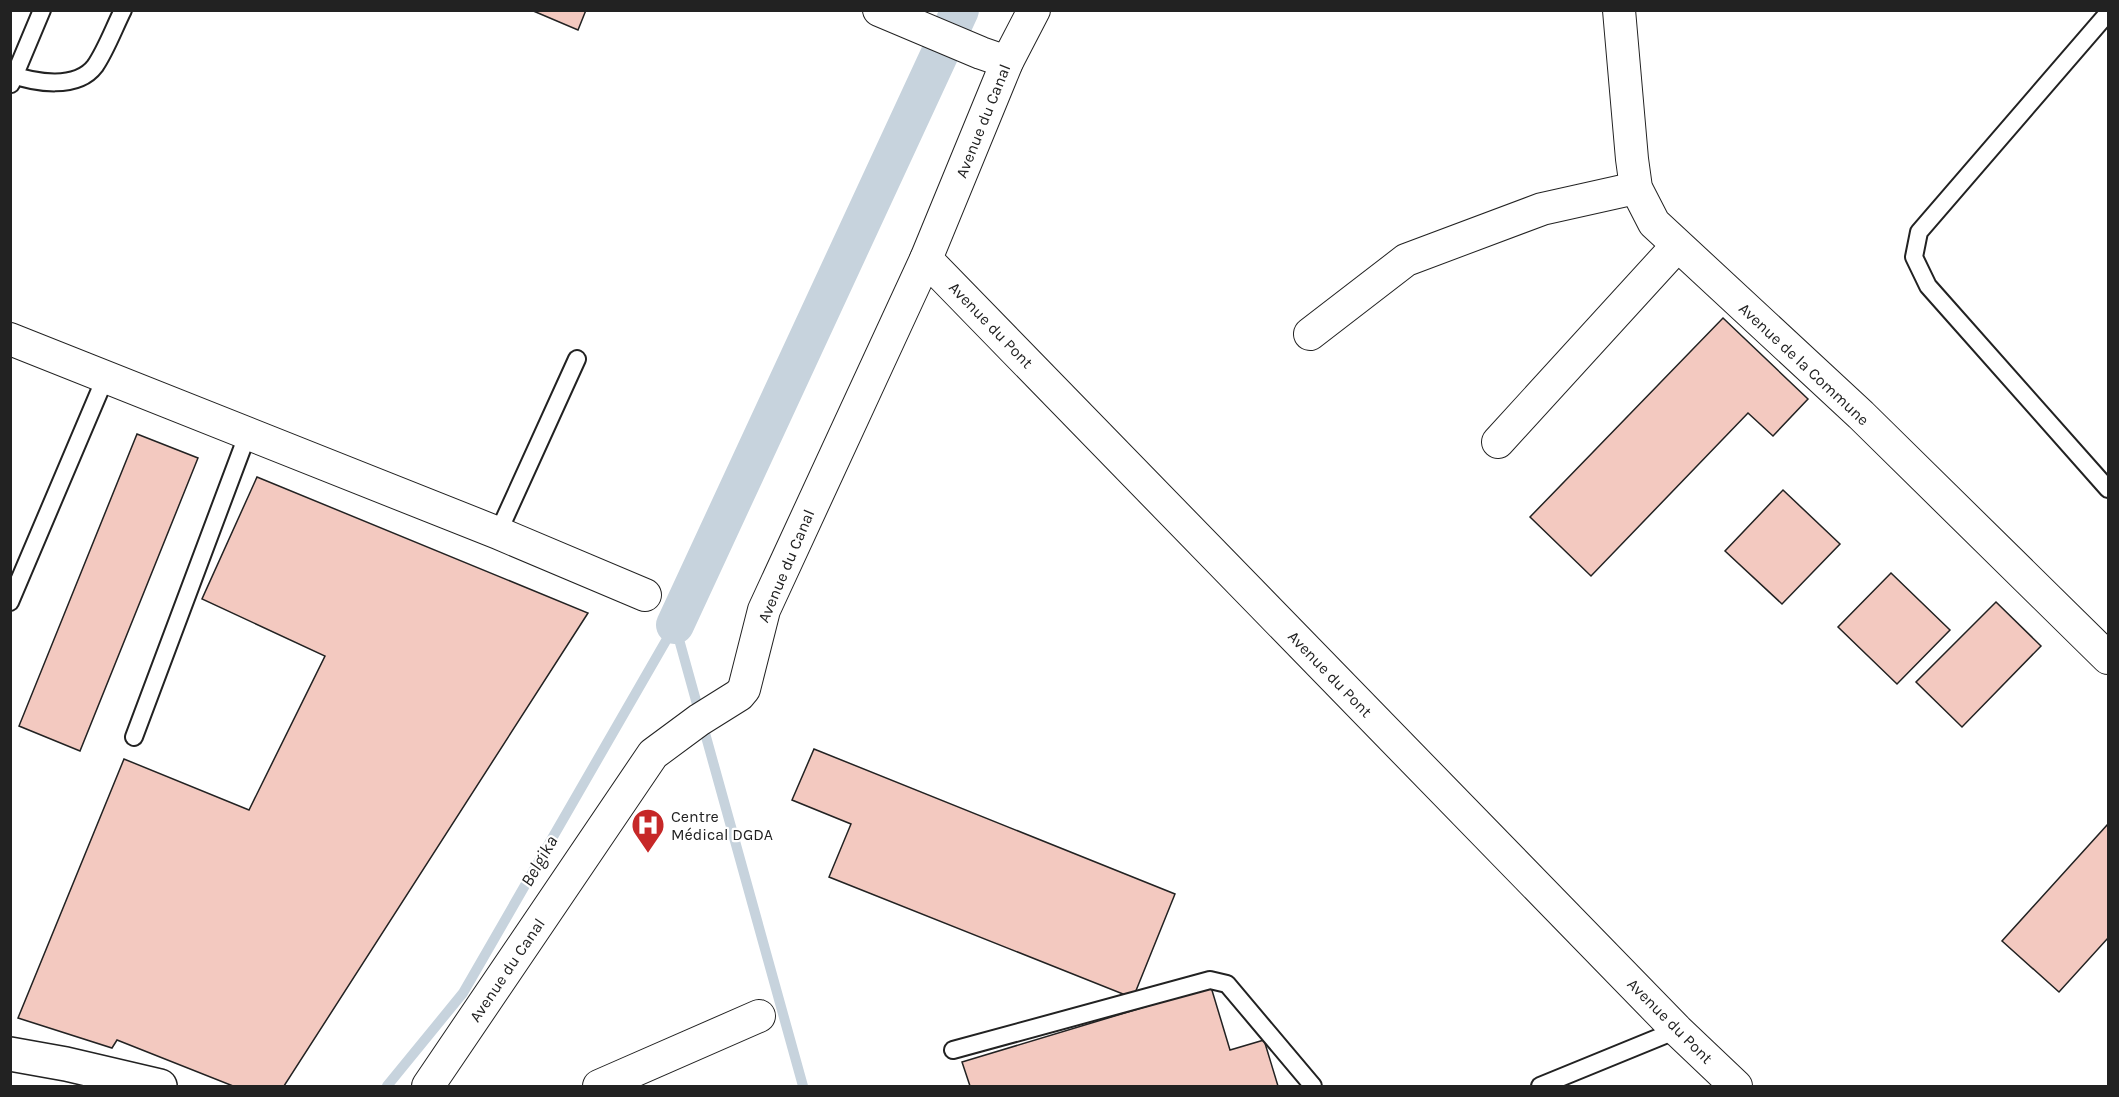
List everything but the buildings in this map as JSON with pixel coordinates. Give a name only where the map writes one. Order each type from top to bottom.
[{"type":"street","name":"Avenue du Canal","points":[[428,1086],[653,754],[699,720],[740,695],[744,689],[764,610],[926,259],[994,57],[1034,10]]},
{"type":"street","name":"Avenue de la Commune","points":[[1619,10],[1636,189],[1654,223],[1861,415],[2109,658]]},
{"type":"street","points":[[889,14],[994,57]]},
{"type":"street","points":[[1310,334],[1406,260],[1542,209],[1636,189]]},
{"type":"street","points":[[1498,442],[1677,246]]},
{"type":"street","name":"Avenue du Pont","points":[[926,259],[1677,1030],[1736,1086]]},
{"type":"street","points":[[10,339],[498,533],[645,595]]},
{"type":"street","points":[[599,1086],[759,1016]]},
{"type":"street","points":[[10,1054],[66,1064],[160,1086]]},
{"type":"lane","points":[[42,10],[12,78],[57,83],[77,80],[94,67],[123,10]]},
{"type":"lane","points":[[2109,13],[1919,232],[1914,257],[1928,286],[2109,489]]},
{"type":"lane","points":[[498,533],[577,359]]},
{"type":"lane","points":[[10,602],[106,376]]},
{"type":"lane","points":[[134,737],[248,433]]},
{"type":"lane","points":[[953,1050],[1210,980],[1227,984],[1313,1086]]},
{"type":"lane","points":[[1540,1086],[1677,1030]]},
{"type":"waterway","points":[[675,625],[960,10]]},
{"type":"waterway","points":[[675,625],[803,1086]]},
{"type":"waterway","name":"Belgika","points":[[387,1086],[463,993],[675,625]]},
{"type":"place","name":"Centre Médical DGDA","points":[[648,854]]}]
